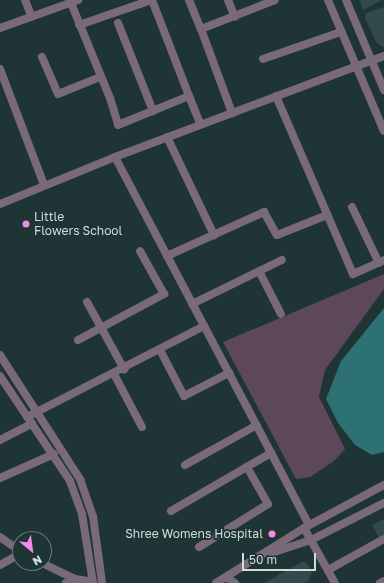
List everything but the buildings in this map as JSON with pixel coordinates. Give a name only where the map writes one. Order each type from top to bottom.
[{"type":"street","points":[[25,0],[32,17]]},
{"type":"street","points":[[79,25],[151,0],[201,125]]},
{"type":"street","points":[[189,0],[232,113]]},
{"type":"street","points":[[228,0],[235,17]]},
{"type":"street","points":[[201,29],[235,17],[266,2],[275,0]]},
{"type":"street","points":[[328,0],[384,131]]},
{"type":"street","points":[[346,0],[384,90]]},
{"type":"street","points":[[0,28],[74,1],[79,25],[110,98],[118,125],[189,96]]},
{"type":"street","points":[[118,23],[153,111]]},
{"type":"street","points":[[263,59],[341,32]]},
{"type":"street","points":[[0,204],[114,157],[384,56]]},
{"type":"street","points":[[42,57],[58,94],[100,77]]},
{"type":"street","points":[[0,69],[44,185]]},
{"type":"street","points":[[276,96],[353,274],[382,262],[352,207]]},
{"type":"street","points":[[167,137],[214,235]]},
{"type":"street","points":[[114,157],[271,453],[306,526],[311,540],[336,583]]},
{"type":"street","points":[[167,256],[264,212],[277,235],[327,215]]},
{"type":"street","points":[[78,340],[164,294],[140,251]]},
{"type":"street","points":[[192,304],[282,260]]},
{"type":"street","points":[[259,271],[281,314]]},
{"type":"street","points":[[88,302],[124,369]]},
{"type":"street","points":[[0,440],[29,421],[37,412],[124,369],[204,326]]},
{"type":"street","points":[[160,350],[184,396],[229,373]]},
{"type":"street","points":[[0,355],[75,470],[89,501],[102,583]]},
{"type":"street","points":[[114,374],[142,427]]},
{"type":"street","points":[[0,376],[29,421],[54,454],[70,481],[82,514],[93,583],[75,579],[52,568]]},
{"type":"street","points":[[185,465],[256,425]]},
{"type":"street","points":[[171,512],[271,453]]},
{"type":"street","points":[[0,478],[54,454]]},
{"type":"street","points":[[199,547],[268,504],[248,467]]},
{"type":"street","points":[[216,583],[306,526],[384,485]]},
{"type":"street","points":[[262,555],[311,540],[384,503]]},
{"type":"street","points":[[0,537],[12,546]]},
{"type":"street","points":[[328,570],[384,539]]},
{"type":"street","points":[[0,565],[12,557]]},
{"type":"street","points":[[226,577],[235,583]]},
{"type":"street","points":[[66,583],[75,579]]},
{"type":"street","points":[[380,583],[384,581]]},
{"type":"shaded area","points":[[384,274],[384,289],[325,370],[319,397],[345,449],[334,461],[310,477],[296,479],[223,342]]},
{"type":"water","points":[[384,308],[384,452],[372,455],[355,445],[338,423],[326,399],[341,361]]},
{"type":"place","name":"Little Flowers School","points":[[26,224]]},
{"type":"place","name":"Shree Womens Hospital","points":[[272,534]]}]
